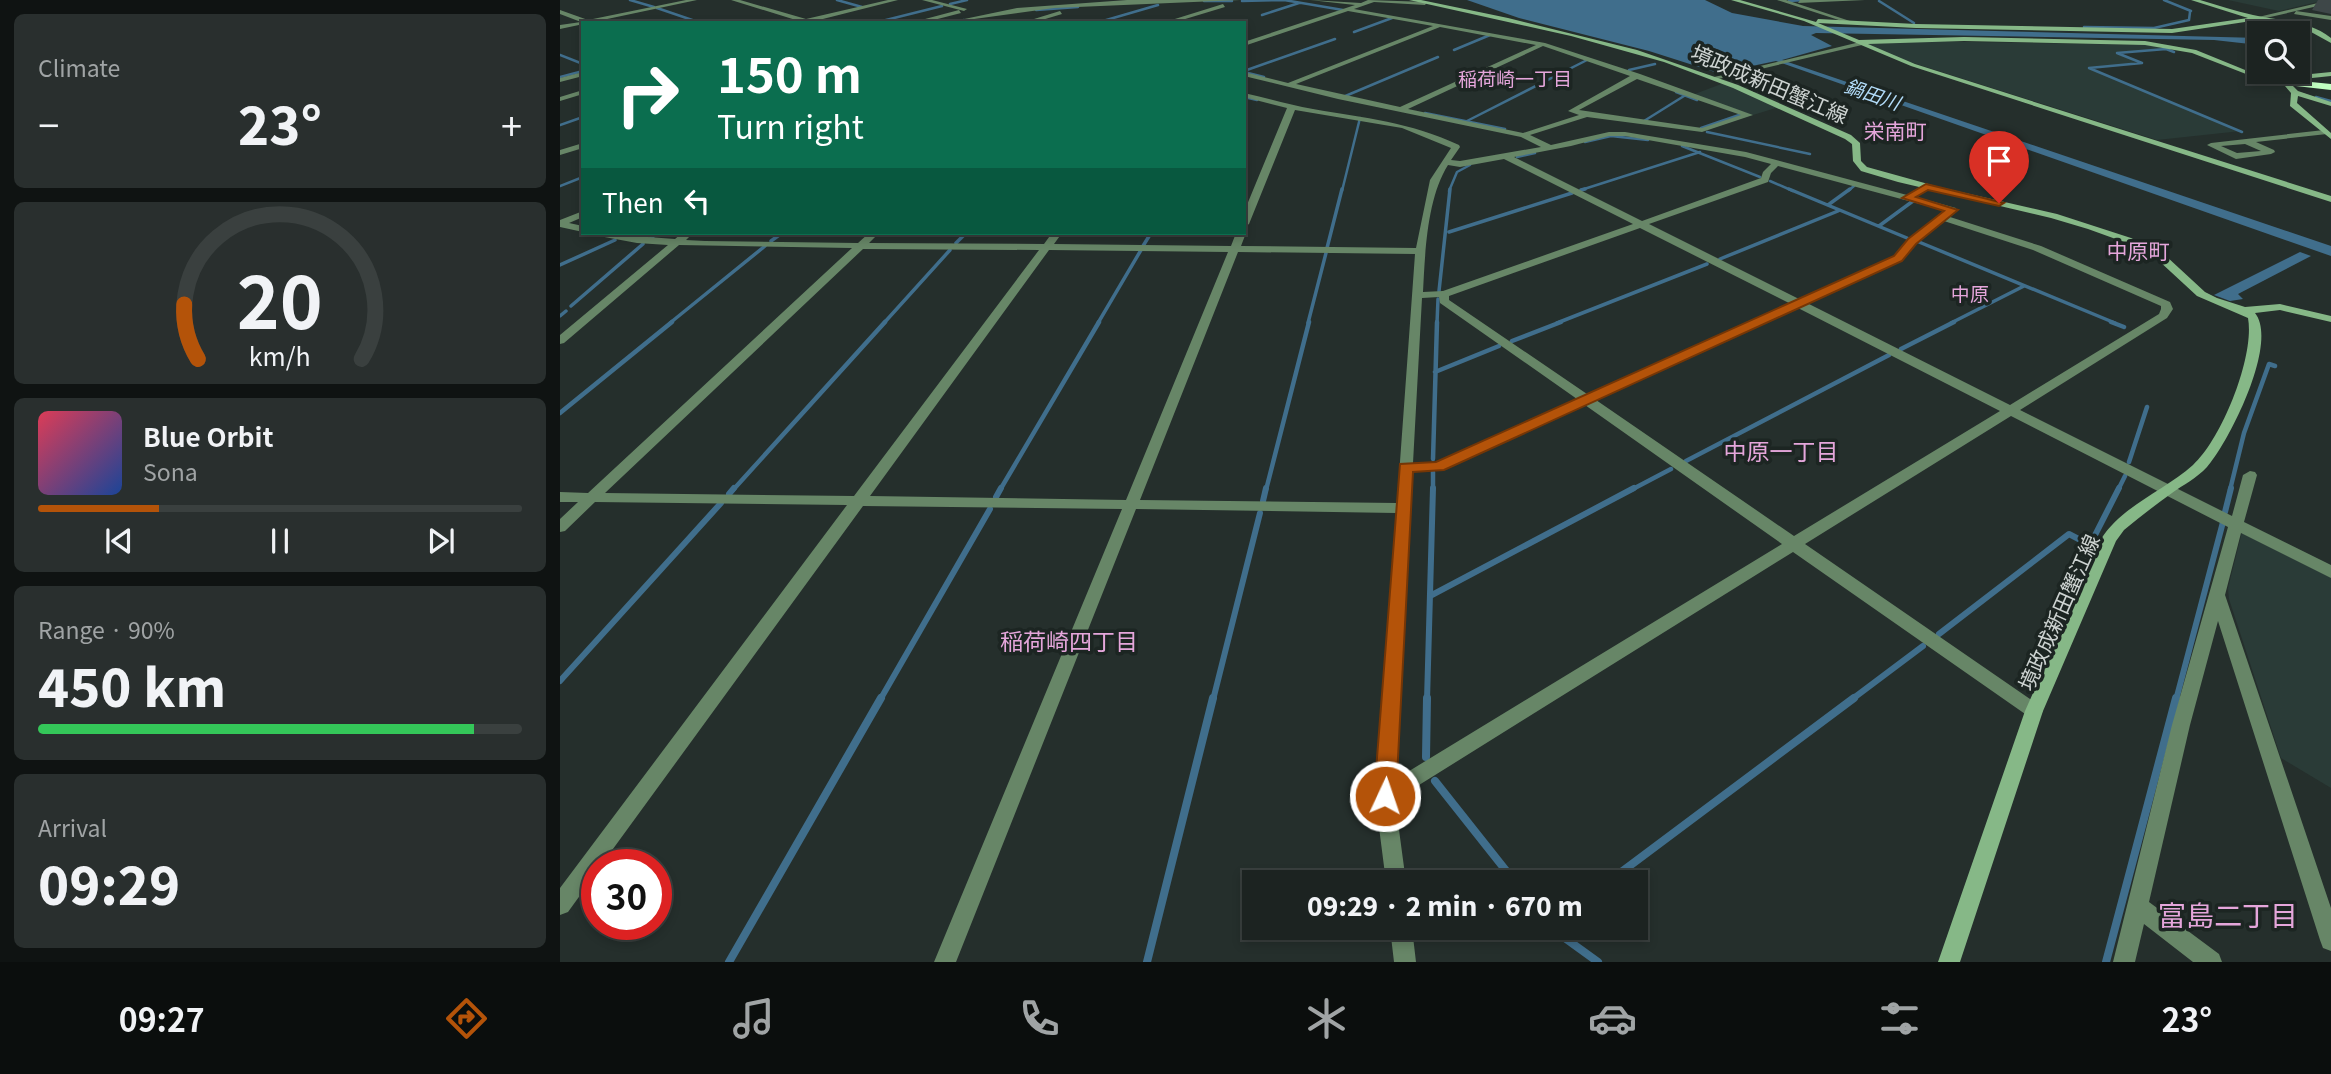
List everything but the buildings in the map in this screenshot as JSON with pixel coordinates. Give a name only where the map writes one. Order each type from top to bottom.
[{"type":"highway","points":[[2293,88],[2331,87]]},
{"type":"street","points":[[591,21],[694,0]]},
{"type":"street","points":[[734,0],[798,21]]},
{"type":"street","points":[[805,21],[895,0]]},
{"type":"street","points":[[925,0],[969,10]]},
{"type":"street","points":[[958,21],[1008,11],[1085,5],[1237,0],[1171,21]]},
{"type":"street","points":[[1313,0],[1363,4]]},
{"type":"street","points":[[1246,43],[1373,0],[1419,1]]},
{"type":"street","points":[[1734,0],[1818,24],[1913,65],[2331,200]]},
{"type":"street","points":[[1784,1],[1862,0]]},
{"type":"street","points":[[2194,0],[2257,18],[2307,27],[2320,31],[2331,41]]},
{"type":"street","name":"境政成新田蟹江線","points":[[1419,1],[1611,45],[1714,78],[1848,137],[1856,143],[1857,161],[1864,169],[1926,187],[2057,217],[2094,229],[2164,259],[2213,301],[2247,310],[2253,316],[2257,340],[2254,358],[2212,451],[2202,466],[2119,526],[2109,539],[2035,711],[1949,962]]},
{"type":"street","points":[[1784,1],[1853,23]]},
{"type":"street","points":[[1806,20],[2172,31],[2257,18],[2331,1]]},
{"type":"street","points":[[922,21],[1012,2]]},
{"type":"street","points":[[1031,21],[1085,5]]},
{"type":"street","points":[[1347,9],[1543,44],[1638,75],[1749,115],[1702,130],[1572,111],[1638,75]]},
{"type":"street","points":[[560,12],[583,21]]},
{"type":"street","points":[[2282,12],[2331,18]]},
{"type":"street","points":[[560,27],[581,23]]},
{"type":"street","points":[[1289,85],[1442,25]]},
{"type":"street","points":[[1714,78],[1858,43],[1964,39],[2145,43],[2194,51],[2331,104]]},
{"type":"street","points":[[1400,110],[1543,44]]},
{"type":"street","points":[[1246,74],[1523,135],[1550,148]]},
{"type":"street","points":[[2327,134],[2293,104],[2293,88],[2304,78],[2331,74]]},
{"type":"street","points":[[560,80],[581,75]]},
{"type":"street","points":[[560,99],[581,93]]},
{"type":"street","points":[[1246,95],[1294,107],[1382,120],[1426,131],[1456,147],[1434,180],[1420,251],[1416,295],[1385,796],[1394,870]]},
{"type":"street","points":[[1246,219],[1290,109],[1294,107]]},
{"type":"street","points":[[1523,135],[1587,115]]},
{"type":"street","points":[[1405,467],[1438,467],[1898,258],[1912,241],[1952,210],[1777,163],[1625,134],[1609,134],[1460,164],[1444,162]]},
{"type":"street","points":[[2246,141],[2271,152],[2236,156],[2211,145],[2246,141],[2327,134]]},
{"type":"street","points":[[560,153],[581,146]]},
{"type":"street","points":[[1506,156],[2331,572]]},
{"type":"street","points":[[1416,295],[1444,294],[1765,180],[1768,172],[1777,163]]},
{"type":"street","points":[[1908,198],[1926,187]]},
{"type":"street","points":[[560,223],[581,215]]},
{"type":"street","points":[[1385,796],[2164,316],[2167,310],[2166,304],[2037,248],[1944,218]]},
{"type":"street","points":[[560,223],[581,228]]},
{"type":"street","points":[[610,235],[676,243],[1420,251]]},
{"type":"street","points":[[560,341],[686,235]]},
{"type":"street","points":[[560,527],[872,235]]},
{"type":"street","points":[[560,905],[1056,235]]},
{"type":"street","points":[[945,962],[1128,505],[1240,235]]},
{"type":"street","points":[[1444,294],[1444,301],[2035,711]]},
{"type":"street","points":[[2247,310],[2280,307],[2331,319]]},
{"type":"street","points":[[2124,962],[2182,726],[2250,475]]},
{"type":"street","points":[[560,496],[1402,508]]},
{"type":"street","points":[[2218,595],[2331,940]]},
{"type":"street","points":[[2139,907],[2211,962]]},
{"type":"street","points":[[1402,940],[1405,962]]},
{"type":"shaded area","points":[[2228,0],[2326,0],[2279,11]]},
{"type":"shaded area","points":[[1911,41],[2149,45],[2164,48],[2166,49],[2118,53],[2142,63],[2091,68],[2241,131],[2157,140],[1888,55],[1866,44]]},
{"type":"shaded area","points":[[1724,83],[1779,107],[1753,115],[1692,95]]},
{"type":"shaded area","points":[[2242,532],[2331,577],[2331,788],[2281,758],[2229,599],[2228,588]]},
{"type":"water","name":"鍋田川","points":[[1467,0],[1705,0],[1732,13],[1803,26],[2247,38],[2247,44],[2214,40],[1816,33],[1811,35],[1832,46],[1782,60],[2331,246],[2331,256],[1776,61],[1718,73],[1649,51],[1519,18]]},
{"type":"water","points":[[2300,252],[2311,256],[2238,294],[2243,299],[2230,301],[2214,295]]},
{"type":"waterway","points":[[630,0],[654,7]]},
{"type":"waterway","points":[[837,0],[862,7]]},
{"type":"waterway","points":[[950,4],[967,0]]},
{"type":"waterway","points":[[1242,1],[1284,0],[1343,10]]},
{"type":"waterway","points":[[1789,1],[1804,0]]},
{"type":"waterway","points":[[2164,0],[2191,11]]},
{"type":"waterway","points":[[1204,1],[1232,1]]},
{"type":"waterway","points":[[1879,1],[1914,23]]},
{"type":"waterway","points":[[1262,15],[1299,3]]},
{"type":"waterway","points":[[1103,21],[1158,5]]},
{"type":"waterway","points":[[882,21],[942,6]]},
{"type":"waterway","points":[[1036,10],[1078,7]]},
{"type":"waterway","points":[[657,8],[695,21]]},
{"type":"waterway","points":[[2084,27],[2154,28],[2189,20],[2190,12]]},
{"type":"waterway","points":[[1354,32],[1392,18]]},
{"type":"waterway","points":[[1454,50],[1490,35]]},
{"type":"waterway","points":[[1246,70],[1335,39]]},
{"type":"waterway","points":[[2174,52],[2166,49],[2117,53],[2142,63],[2089,68],[2242,132]]},
{"type":"waterway","points":[[560,55],[581,63]]},
{"type":"waterway","points":[[1343,97],[1438,57]]},
{"type":"waterway","points":[[1467,121],[1587,60]]},
{"type":"waterway","points":[[1629,70],[1655,64]]},
{"type":"waterway","points":[[560,77],[581,72]]},
{"type":"waterway","points":[[1246,72],[1264,77]]},
{"type":"waterway","points":[[1676,92],[1697,100]]},
{"type":"waterway","points":[[1644,121],[1684,96]]},
{"type":"waterway","points":[[1246,97],[1257,100]]},
{"type":"waterway","points":[[2316,97],[2331,101]]},
{"type":"waterway","points":[[1425,113],[1505,129]]},
{"type":"waterway","points":[[1701,128],[1742,114],[1740,113]]},
{"type":"waterway","points":[[560,125],[581,118]]},
{"type":"waterway","points":[[1342,191],[1360,118]]},
{"type":"waterway","points":[[1707,132],[1810,154]]},
{"type":"waterway","points":[[1585,142],[1611,136],[1648,140]]},
{"type":"waterway","points":[[1682,146],[1698,153]]},
{"type":"waterway","points":[[1517,157],[1535,153]]},
{"type":"waterway","points":[[1585,189],[1581,190],[1698,153]]},
{"type":"waterway","points":[[1698,153],[1760,177]]},
{"type":"waterway","points":[[1449,191],[1457,172],[1470,165]]},
{"type":"waterway","points":[[560,186],[581,178]]},
{"type":"waterway","points":[[1770,181],[1793,191]]},
{"type":"waterway","points":[[1848,191],[1854,186]]},
{"type":"waterway","points":[[1327,248],[1342,189]]},
{"type":"waterway","points":[[1439,291],[1450,189]]},
{"type":"waterway","points":[[1789,189],[1907,238]]},
{"type":"waterway","points":[[1828,205],[1850,189]]},
{"type":"waterway","points":[[1449,232],[1572,193]]},
{"type":"waterway","points":[[1879,226],[1913,201]]},
{"type":"waterway","points":[[1720,259],[1838,211]]},
{"type":"waterway","points":[[626,235],[644,237]]},
{"type":"waterway","points":[[649,240],[655,235]]},
{"type":"waterway","points":[[771,241],[779,235]]},
{"type":"waterway","points":[[956,243],[964,235]]},
{"type":"waterway","points":[[1143,246],[1150,235]]},
{"type":"waterway","points":[[560,265],[615,240]]},
{"type":"waterway","points":[[1919,242],[2115,323]]},
{"type":"waterway","points":[[571,306],[643,244]]},
{"type":"waterway","points":[[670,323],[765,246]]},
{"type":"waterway","points":[[884,323],[950,250]]},
{"type":"waterway","points":[[1098,323],[1141,250]]},
{"type":"waterway","points":[[1308,323],[1326,253]]},
{"type":"waterway","points":[[1557,323],[1707,264]]},
{"type":"waterway","points":[[1951,323],[2024,286]]},
{"type":"waterway","points":[[1437,323],[1438,299]]},
{"type":"waterway","points":[[560,316],[566,311]]},
{"type":"waterway","points":[[560,413],[672,322]]},
{"type":"waterway","points":[[733,490],[885,322]]},
{"type":"waterway","points":[[1000,490],[1099,322]]},
{"type":"waterway","points":[[1266,490],[1309,322]]},
{"type":"waterway","points":[[1436,372],[1437,322]]},
{"type":"waterway","points":[[1512,341],[1561,322]]},
{"type":"waterway","points":[[1901,349],[1954,322]]},
{"type":"waterway","points":[[2111,322],[2124,327]]},
{"type":"waterway","points":[[1436,372],[1499,346]]},
{"type":"waterway","points":[[1686,461],[1889,355]]},
{"type":"waterway","points":[[2230,490],[2244,433],[2269,364],[2275,366]]},
{"type":"waterway","points":[[1433,459],[1436,372]]},
{"type":"waterway","points":[[2129,462],[2147,407]]},
{"type":"waterway","points":[[1631,490],[1671,469]]},
{"type":"waterway","points":[[1433,472],[1433,488]]},
{"type":"waterway","points":[[2119,488],[2125,476]]},
{"type":"waterway","points":[[729,494],[734,488]]},
{"type":"waterway","points":[[996,497],[1001,488]]},
{"type":"waterway","points":[[1263,501],[1266,488]]},
{"type":"waterway","points":[[1427,700],[1433,488]]},
{"type":"waterway","points":[[1430,596],[1634,488]]},
{"type":"waterway","points":[[1939,634],[2069,534],[2090,545],[2119,488]]},
{"type":"waterway","points":[[2225,512],[2231,488]]},
{"type":"waterway","points":[[560,681],[721,503]]},
{"type":"waterway","points":[[880,700],[990,509]]},
{"type":"waterway","points":[[1213,700],[1260,513]]},
{"type":"waterway","points":[[2176,700],[2223,522]]},
{"type":"waterway","points":[[1851,700],[1923,646]]},
{"type":"waterway","points":[[729,962],[881,698]]},
{"type":"waterway","points":[[1147,962],[1213,698]]},
{"type":"waterway","points":[[1426,757],[1427,698]]},
{"type":"waterway","points":[[1624,870],[1854,698]]},
{"type":"waterway","points":[[2106,962],[2176,698]]},
{"type":"waterway","points":[[1435,781],[1505,870]]},
{"type":"waterway","points":[[1568,940],[1598,962]]},
{"type":"district","name":"稲荷崎一丁目","points":[[1515,77]]},
{"type":"district","name":"栄南町","points":[[1895,130]]},
{"type":"district","name":"中原町","points":[[2138,250]]},
{"type":"district","name":"中原","points":[[1970,292]]},
{"type":"district","name":"中原一丁目","points":[[1781,450]]},
{"type":"district","name":"稲荷崎四丁目","points":[[1069,640]]},
{"type":"district","name":"富島二丁目","points":[[2228,914]]},
{"type":"route","points":[[1385,796],[1405,467],[1438,467],[1898,258],[1912,241],[1952,210],[1908,198],[1926,187],[1999,203]]}]
